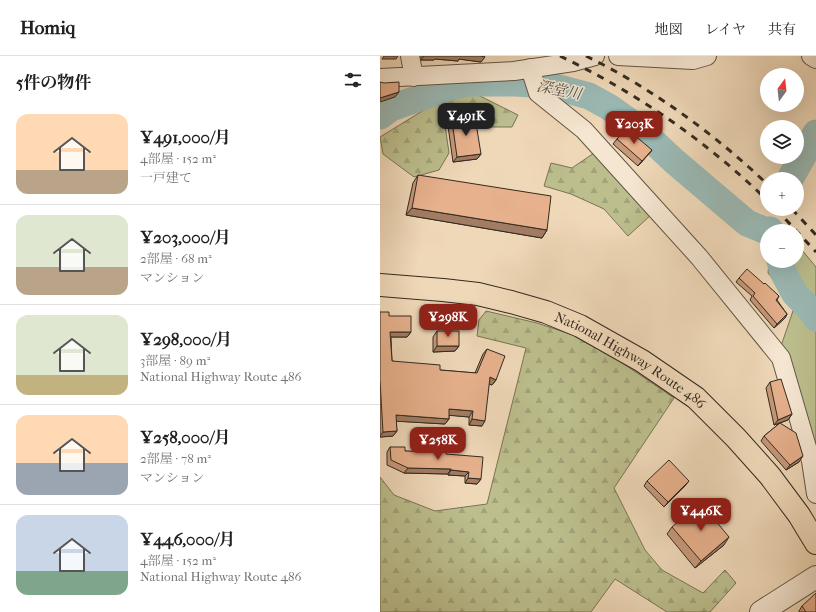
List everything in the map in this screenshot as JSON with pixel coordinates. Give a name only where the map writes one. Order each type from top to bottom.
[{"type":"highway","name":"National Highway Route 486","points":[[380,285],[478,294],[546,312],[580,326],[642,361],[696,398],[736,438],[770,476],[799,515],[816,543]]},
{"type":"street","points":[[410,56],[414,77]]},
{"type":"street","points":[[534,79],[573,62],[595,56]]},
{"type":"street","points":[[618,56],[693,60],[707,56]]},
{"type":"street","points":[[812,56],[816,59]]},
{"type":"street","points":[[380,78],[514,71],[534,79],[584,130],[698,257],[781,358],[811,461],[816,494]]},
{"type":"street","points":[[761,612],[816,577]]},
{"type":"green space","points":[[474,93],[518,115],[512,127],[482,127],[473,120],[445,125],[449,153],[439,170],[414,177],[383,154],[380,137],[450,94]]},
{"type":"green space","points":[[594,153],[652,214],[628,236],[604,209],[571,194],[544,186],[551,163],[572,168]]},
{"type":"green space","points":[[804,252],[816,267],[816,457],[781,346],[795,305],[768,273],[768,268],[804,268]]},
{"type":"green space","points":[[486,311],[537,323],[576,336],[618,360],[674,398],[614,488],[645,550],[662,570],[703,593],[725,570],[736,583],[710,612],[667,612],[615,579],[591,612],[380,612],[380,477],[394,495],[435,511],[487,504],[526,348],[477,336],[479,320]]},
{"type":"building","points":[[380,82],[399,82],[399,92],[380,98]]},
{"type":"building","points":[[475,117],[481,154],[457,157],[452,121]]},
{"type":"building","points":[[626,128],[652,150],[642,161],[617,139]]},
{"type":"building","points":[[418,175],[551,196],[547,230],[412,208]]},
{"type":"building","points":[[747,269],[779,296],[776,300],[787,314],[777,324],[753,296],[755,293],[739,278]]},
{"type":"building","points":[[380,312],[389,312],[389,316],[411,316],[411,332],[390,332],[392,361],[440,365],[440,370],[477,373],[487,349],[505,356],[496,380],[490,377],[485,421],[472,419],[473,411],[449,409],[449,419],[396,415],[397,431],[383,432],[380,380]]},
{"type":"building","points":[[437,331],[459,331],[459,346],[437,346]]},
{"type":"building","points":[[781,379],[792,414],[778,420],[770,382]]},
{"type":"building","points":[[780,423],[796,433],[803,456],[790,465],[764,436]]},
{"type":"building","points":[[390,447],[405,447],[405,451],[446,452],[446,454],[483,457],[481,479],[468,478],[469,472],[451,469],[408,468],[391,460]]},
{"type":"building","points":[[669,460],[689,481],[668,502],[647,481]]},
{"type":"building","points":[[701,503],[729,537],[701,561],[672,527]]},
{"type":"building","points":[[816,593],[816,612],[806,612],[802,606]]},
{"type":"waterway","name":"深堂川","points":[[380,116],[391,108],[448,88],[468,83],[548,85],[589,96],[609,107],[641,130],[674,161],[747,223],[760,228]]},
{"type":"waterway","points":[[794,172],[816,133]]},
{"type":"waterway","points":[[782,268],[795,294],[809,308],[816,318]]},
{"type":"railway","points":[[560,56],[616,86],[670,120],[720,158],[760,193]]},
{"type":"railway","points":[[586,56],[634,82],[681,113],[726,148],[760,178]]},
{"type":"railway","points":[[783,216],[816,252]]},
{"type":"railway","points":[[798,216],[816,235]]}]
